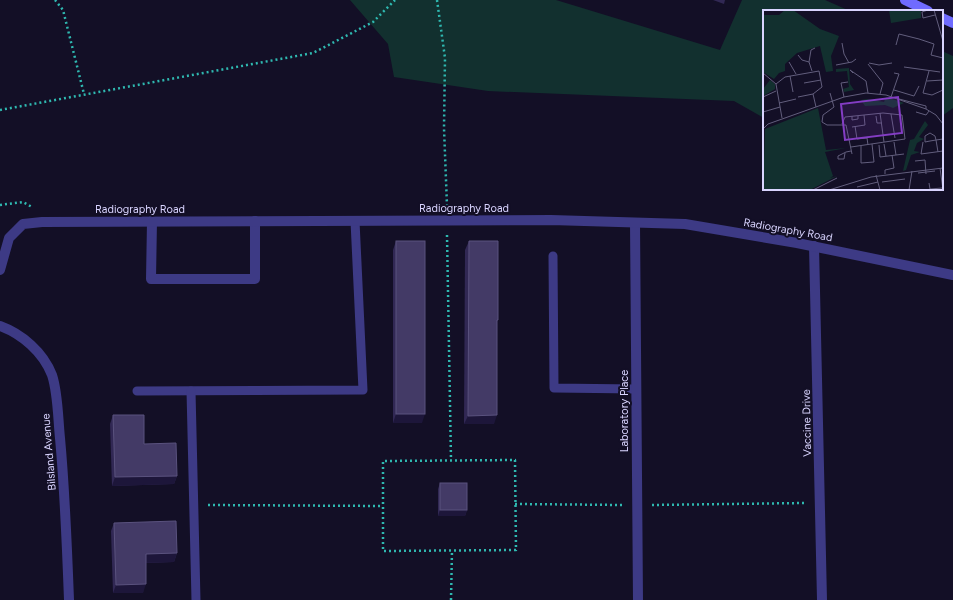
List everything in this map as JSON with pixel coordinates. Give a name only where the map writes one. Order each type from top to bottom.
[{"type":"main road","points":[[905,0],[926,10]]},
{"type":"main road","points":[[943,18],[953,23]]},
{"type":"street","name":"Radiography Road","points":[[0,270],[9,238],[23,224],[152,221],[551,220],[685,224],[814,246],[953,276]]},
{"type":"street","points":[[152,221],[152,279],[255,279],[255,221]]},
{"type":"street","name":"Laboratory Place","points":[[635,222],[638,600]]},
{"type":"street","name":"Vaccine Drive","points":[[814,246],[822,600]]},
{"type":"street","name":"Bilsland Avenue","points":[[0,326],[13,331],[38,351],[52,375],[57,409],[65,496],[69,600]]},
{"type":"lane","points":[[137,391],[363,390],[355,220]]},
{"type":"lane","points":[[553,256],[554,388],[636,389]]},
{"type":"lane","points":[[190,391],[196,600]]},
{"type":"path","points":[[56,0],[63,10],[84,94]]},
{"type":"path","points":[[0,110],[313,53],[373,22],[395,0]]},
{"type":"path","points":[[437,0],[446,58],[444,128],[451,460]]},
{"type":"path","points":[[383,460],[515,460],[516,504],[516,550],[383,551],[383,460]]},
{"type":"path","points":[[516,504],[637,505],[820,503]]},
{"type":"path","points":[[193,505],[383,506]]},
{"type":"path","points":[[451,600],[452,550]]},
{"type":"green space","points":[[350,0],[556,0],[720,50],[742,0],[825,0],[848,10],[763,10],[763,117],[734,101],[488,91],[394,77],[388,44]]},
{"type":"green space","points":[[943,51],[953,56],[953,108],[943,115]]},
{"type":"building","points":[[396,241],[425,241],[425,414],[396,414]]},
{"type":"building","points":[[469,241],[498,241],[497,415],[468,416]]},
{"type":"building","points":[[113,415],[144,415],[144,444],[176,443],[177,476],[115,477]]},
{"type":"building","points":[[440,483],[467,483],[467,510],[440,510]]},
{"type":"building","points":[[176,521],[177,553],[146,554],[146,584],[116,585],[114,523]]}]
